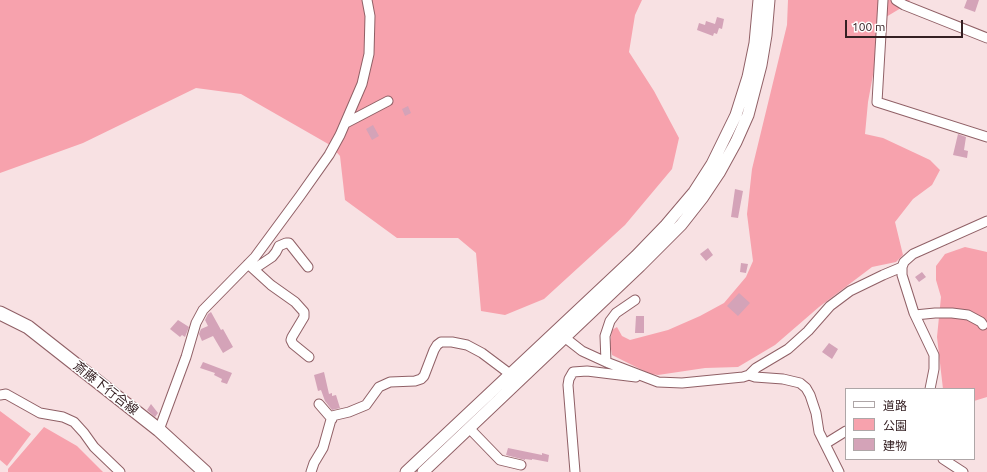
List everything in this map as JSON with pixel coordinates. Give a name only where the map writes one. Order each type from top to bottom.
[{"type":"main road","name":"斎藤下行合線","points":[[0,313],[28,327],[159,430],[205,472]]},
{"type":"street","points":[[159,430],[186,358],[196,323],[203,310],[251,266],[325,161],[346,122],[362,84],[369,54],[370,16],[367,0]]},
{"type":"street","points":[[423,472],[469,428],[561,334],[666,225],[694,192],[712,164],[736,115],[748,77],[755,43],[759,0]]},
{"type":"street","points":[[406,472],[510,374],[561,334],[640,266],[681,225],[703,197],[719,173],[736,142],[748,114],[756,89],[766,35],[769,0]]},
{"type":"street","points":[[883,0],[877,102],[987,137]]},
{"type":"street","points":[[896,0],[904,5],[987,38]]},
{"type":"street","points":[[346,122],[388,101]]},
{"type":"street","points":[[930,388],[934,369],[934,355],[915,315],[902,275],[902,267],[904,262],[913,254],[987,221]]},
{"type":"street","points":[[251,266],[272,257],[279,246],[286,243],[289,244],[308,268]]},
{"type":"street","points":[[251,266],[271,285],[295,302],[304,312],[304,317],[291,340],[293,344],[309,357]]},
{"type":"street","points":[[749,375],[756,368],[788,349],[808,331],[830,306],[845,295],[868,282],[902,267]]},
{"type":"street","points":[[606,362],[605,336],[610,321],[616,313],[635,300]]},
{"type":"street","points":[[915,315],[935,313],[968,315],[981,322],[983,325]]},
{"type":"street","points":[[561,334],[582,351],[658,382],[675,384],[735,378],[749,375],[755,377],[783,379],[800,383],[806,388],[810,395],[816,413],[819,432],[839,472]]},
{"type":"street","points":[[311,472],[323,448],[332,416],[349,412],[366,405],[380,387],[390,382],[415,381],[421,379],[424,376],[434,350],[441,342],[452,342],[467,345],[482,353],[510,374]]},
{"type":"street","points":[[575,472],[568,385],[569,379],[573,372],[587,371],[637,377],[641,375]]},
{"type":"street","points":[[0,395],[6,394],[40,413],[63,417],[74,422],[94,447],[120,472]]},
{"type":"street","points":[[319,404],[332,419]]},
{"type":"street","points":[[469,428],[500,460],[521,464]]},
{"type":"street","points":[[825,444],[845,432]]},
{"type":"street","points":[[944,460],[963,472]]},
{"type":"green space","points":[[0,0],[642,0],[635,15],[629,52],[654,91],[679,138],[672,169],[625,225],[544,299],[505,315],[481,311],[476,253],[458,238],[397,238],[345,200],[340,156],[330,145],[241,94],[196,88],[83,143],[0,173]]},
{"type":"green space","points":[[788,0],[910,0],[906,5],[886,17],[877,53],[868,102],[865,134],[883,138],[930,160],[940,170],[932,185],[913,199],[895,222],[903,255],[896,262],[872,267],[819,307],[775,345],[738,367],[705,368],[658,375],[650,374],[612,355],[610,343],[612,330],[617,327],[622,336],[630,340],[668,330],[700,316],[724,303],[746,277],[753,261],[747,214],[752,169],[787,25]]},
{"type":"green space","points":[[965,247],[987,252],[987,397],[975,401],[975,388],[943,388],[937,337],[941,297],[936,280],[936,266],[945,254]]},
{"type":"green space","points":[[0,411],[31,434],[7,466],[0,460]]},
{"type":"green space","points":[[44,427],[77,446],[103,472],[8,472],[8,469]]},
{"type":"building","points":[[967,0],[979,0],[975,12],[964,8]]},
{"type":"building","points":[[717,17],[724,19],[722,29],[719,28],[717,34],[714,33],[713,36],[697,30],[699,23],[705,25],[706,21],[715,24]]},
{"type":"building","points":[[408,106],[411,113],[405,116],[402,109]]},
{"type":"building","points":[[373,125],[379,136],[372,140],[366,129]]},
{"type":"building","points":[[958,134],[966,137],[964,150],[968,151],[967,158],[953,155]]},
{"type":"building","points":[[735,189],[743,191],[738,218],[731,217]]},
{"type":"building","points":[[708,248],[713,255],[706,261],[700,254]]},
{"type":"building","points":[[741,263],[748,264],[746,273],[740,272]]},
{"type":"building","points":[[922,272],[926,277],[919,282],[915,277]]},
{"type":"building","points":[[739,293],[750,303],[738,316],[727,306]]},
{"type":"building","points":[[211,312],[233,347],[223,353],[213,336],[202,341],[199,334],[201,329],[208,326],[205,320]]},
{"type":"building","points":[[636,316],[644,316],[644,333],[635,333]]},
{"type":"building","points":[[178,320],[189,327],[185,337],[182,335],[180,337],[170,329]]},
{"type":"building","points":[[829,343],[838,349],[832,359],[822,352]]},
{"type":"building","points":[[203,362],[232,373],[227,384],[221,382],[222,379],[214,375],[215,373],[200,368]]},
{"type":"building","points":[[324,372],[329,394],[332,393],[332,396],[336,395],[340,408],[332,410],[325,401],[321,390],[318,391],[314,375]]},
{"type":"building","points":[[151,404],[158,413],[155,417],[147,410]]},
{"type":"building","points":[[508,448],[549,455],[548,462],[532,459],[525,460],[506,455]]}]
